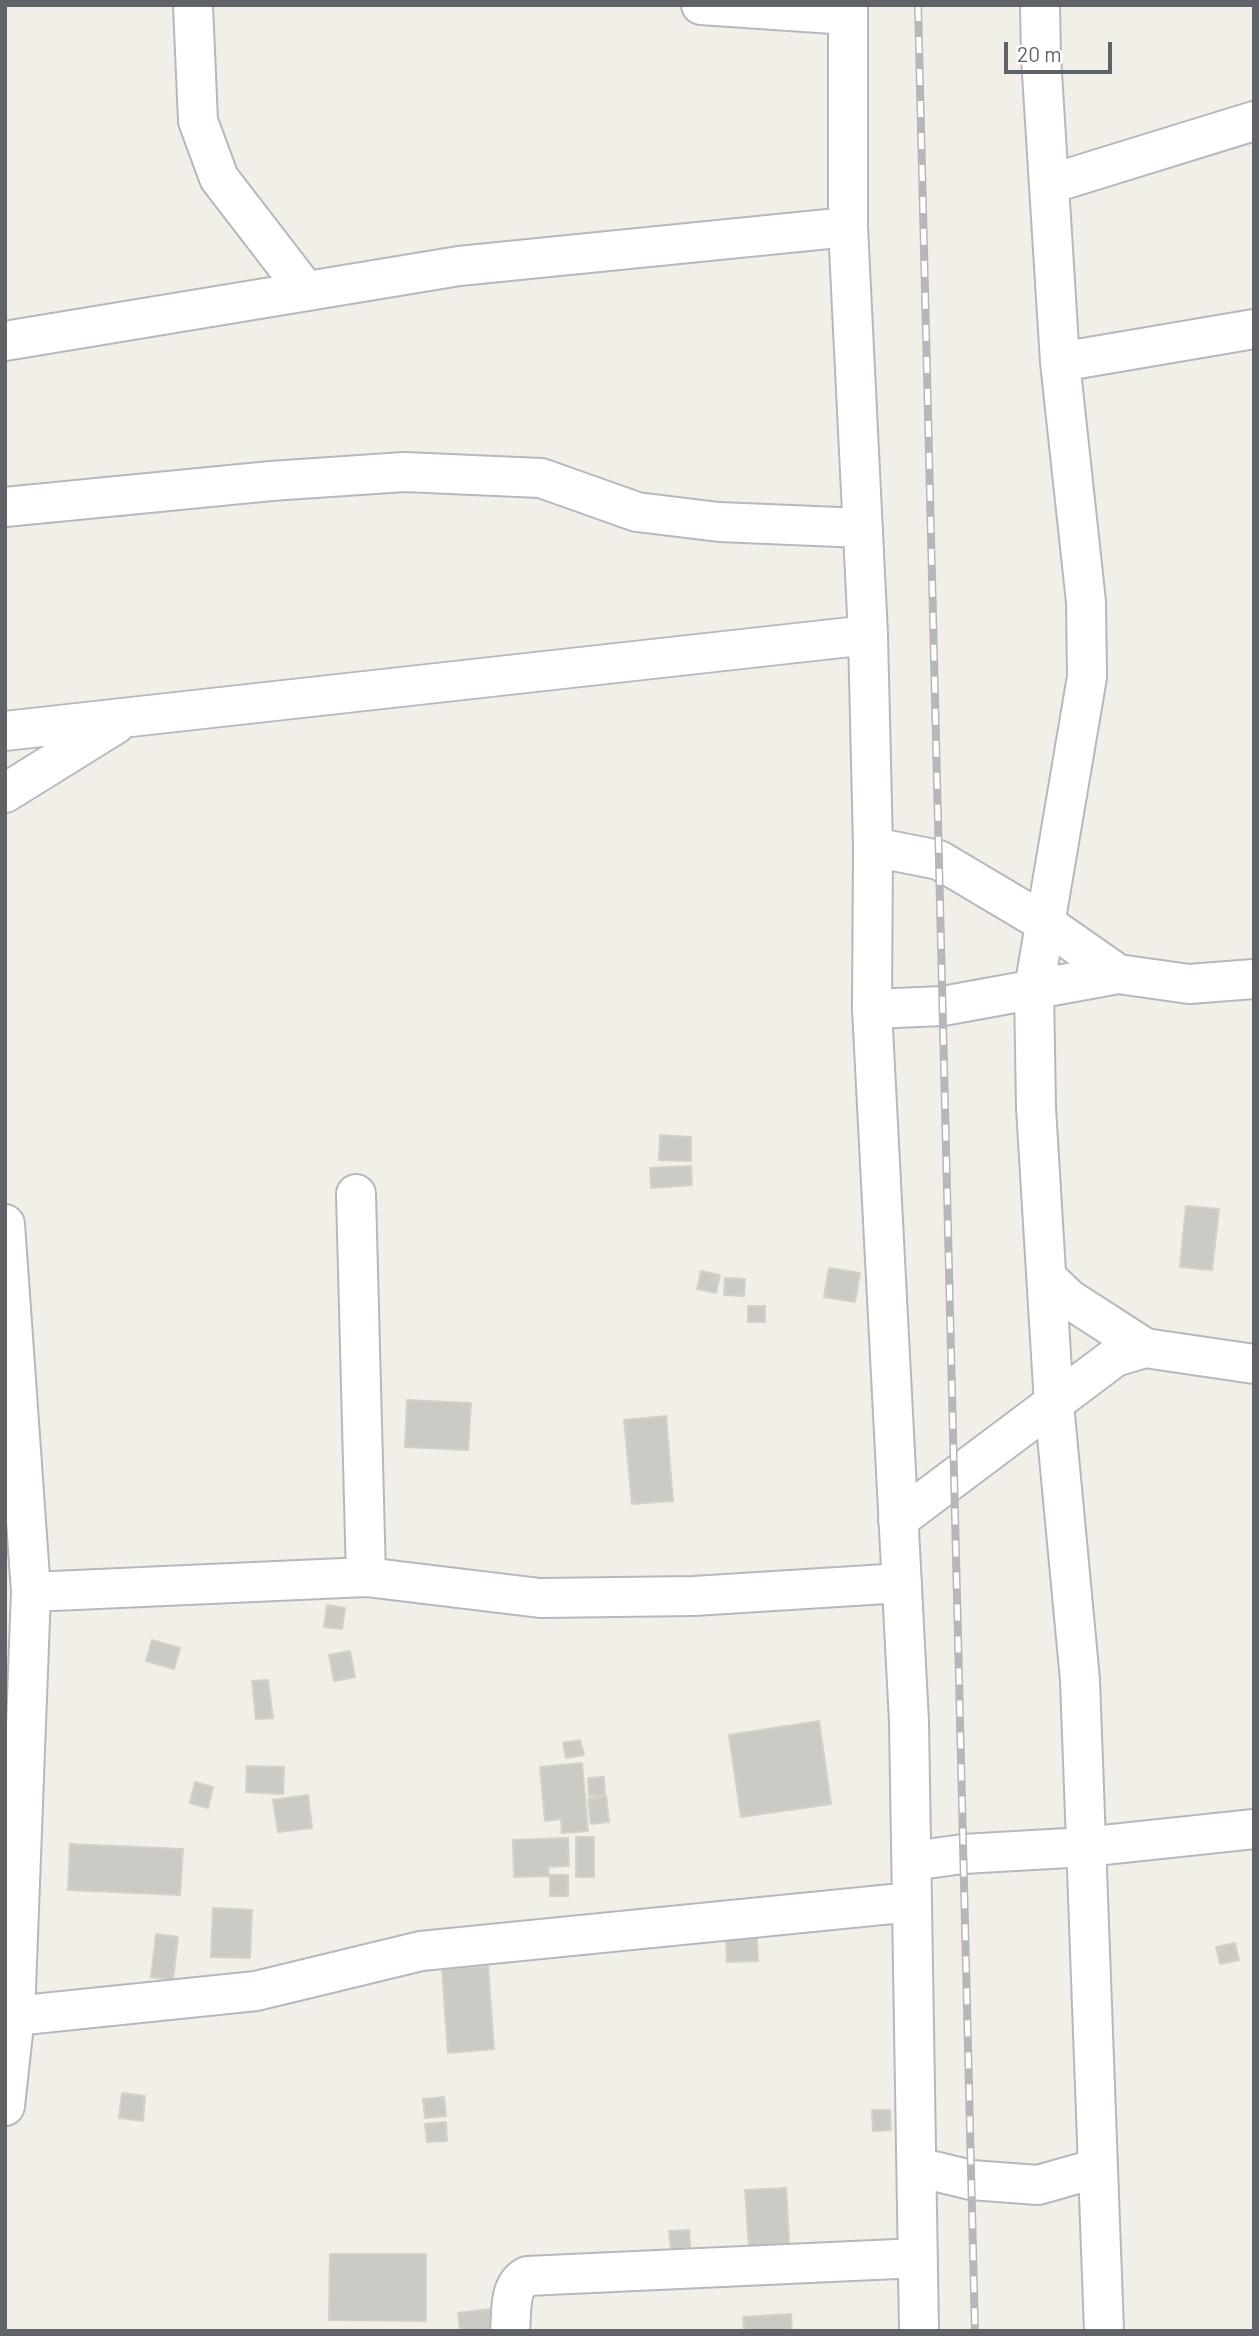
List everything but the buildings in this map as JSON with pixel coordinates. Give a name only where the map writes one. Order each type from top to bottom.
[{"type":"street","points":[[193,5],[198,121],[219,178],[306,291]]},
{"type":"street","points":[[701,5],[848,10],[848,227],[868,635],[873,847],[872,1009],[909,1722],[919,2331]]},
{"type":"street","points":[[1040,5],[1060,362],[1086,602],[1087,677],[1034,989],[1036,1108],[1054,1404],[1080,1680],[1104,2331]]},
{"type":"street","points":[[1050,184],[1254,121]]},
{"type":"street","points":[[5,341],[459,266],[848,227]]},
{"type":"street","points":[[1060,362],[1254,329]]},
{"type":"street","points":[[5,507],[271,481],[404,472],[541,478],[638,512],[719,522],[863,528]]},
{"type":"street","points":[[5,731],[868,635]]},
{"type":"street","points":[[5,793],[122,720]]},
{"type":"street","points":[[873,847],[939,860],[1045,923],[1118,974]]},
{"type":"street","points":[[872,1009],[943,1006],[1118,974],[1189,984],[1254,979]]},
{"type":"street","points":[[356,1194],[366,1577]]},
{"type":"street","points":[[5,1224],[8,1327],[31,1592],[18,1658],[10,2016],[5,2106]]},
{"type":"street","points":[[1047,1278],[1069,1300],[1145,1348],[1254,1364]]},
{"type":"street","points":[[898,1520],[1115,1357],[1145,1348]]},
{"type":"street","points":[[31,1592],[366,1577],[540,1598],[694,1596],[902,1583]]},
{"type":"street","points":[[912,1861],[963,1854],[1085,1847],[1254,1829]]},
{"type":"street","points":[[10,2016],[256,1991],[421,1951],[912,1902]]},
{"type":"street","points":[[917,2167],[971,2180],[1038,2185],[1098,2168]]},
{"type":"street","points":[[510,2331],[514,2287],[519,2280],[527,2276],[918,2258]]},
{"type":"railway","points":[[918,5],[975,2331]]}]
